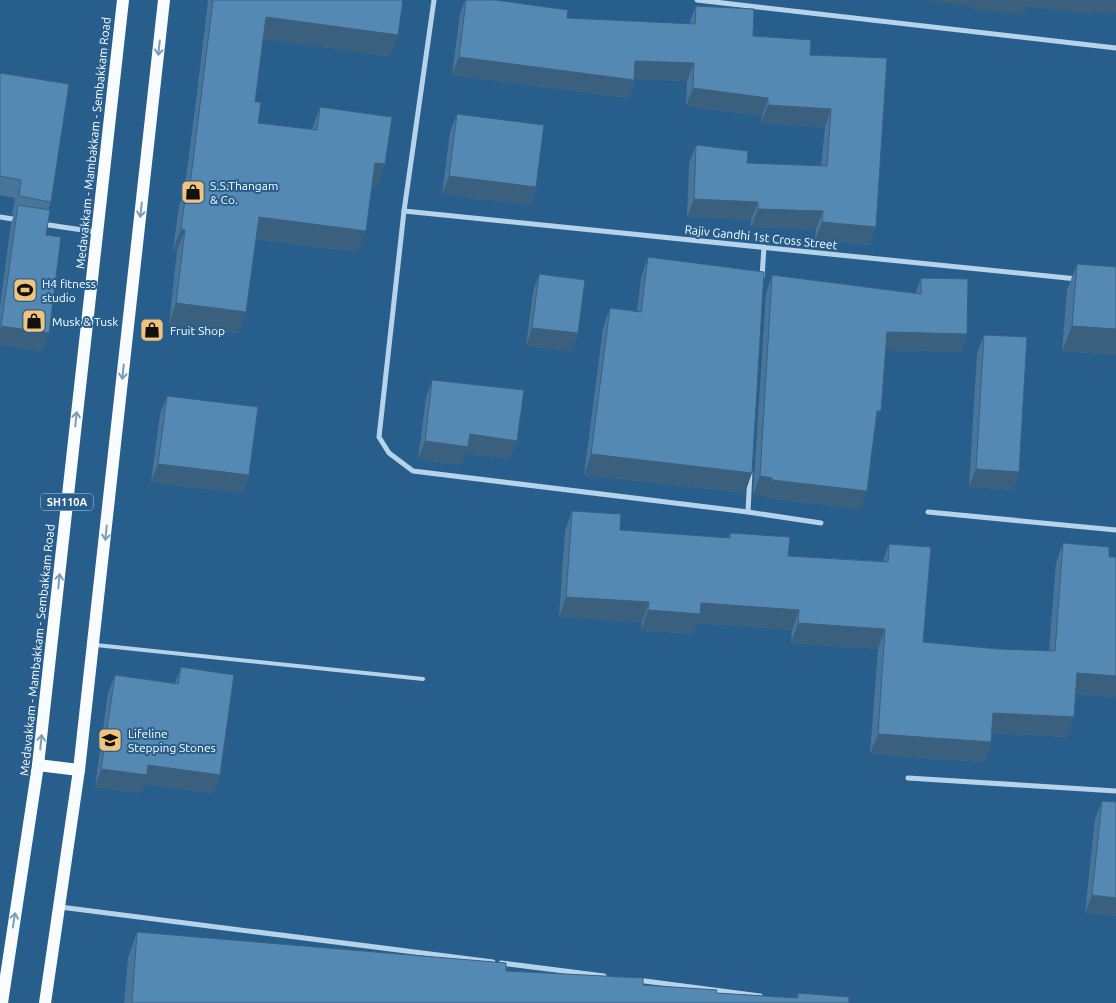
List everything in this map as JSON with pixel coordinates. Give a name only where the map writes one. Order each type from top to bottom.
[{"type":"main road","name":"Medavakkam - Mambakkam - Sembakkam Road","points":[[2,1003],[5,950],[38,764],[123,0]]},
{"type":"main road","name":"SH110A","points":[[45,1003],[79,770],[164,0]]},
{"type":"main road","points":[[38,764],[79,770]]},
{"type":"street","points":[[434,0],[404,211],[380,437],[389,453],[413,471],[748,512],[822,523]]},
{"type":"street","points":[[697,0],[1116,48]]},
{"type":"street","name":"Rajiv Gandhi 1st Cross Street","points":[[404,211],[1087,280]]},
{"type":"street","points":[[0,217],[22,221]]},
{"type":"street","points":[[31,222],[97,232]]},
{"type":"street","points":[[762,286],[764,247]]},
{"type":"street","points":[[748,512],[751,463]]},
{"type":"street","points":[[928,512],[1116,530]]},
{"type":"street","points":[[908,778],[1116,791]]},
{"type":"street","points":[[59,907],[609,977]]},
{"type":"street","points":[[628,979],[766,997]]},
{"type":"lane","points":[[93,644],[424,678]]},
{"type":"building","points":[[213,0],[403,0],[398,35],[266,17],[255,102],[261,102],[258,123],[317,130],[320,107],[392,117],[385,164],[375,163],[366,231],[259,217],[246,312],[176,303],[185,230],[181,229],[187,184],[190,185]]},
{"type":"building","points":[[466,0],[495,0],[568,10],[567,18],[695,24],[696,6],[754,9],[753,36],[811,40],[810,55],[887,58],[876,227],[822,222],[823,211],[758,209],[758,202],[694,199],[696,145],[748,151],[747,163],[827,166],[831,109],[768,105],[768,98],[693,88],[694,63],[635,61],[634,80],[459,57]]},
{"type":"building","points":[[0,73],[69,84],[51,202],[19,196],[21,180],[0,176]]},
{"type":"building","points":[[457,114],[544,125],[536,187],[449,176]]},
{"type":"building","points":[[18,205],[50,210],[46,235],[61,237],[49,333],[1,326]]},
{"type":"building","points":[[648,257],[764,272],[752,473],[591,454],[610,308],[641,312]]},
{"type":"building","points":[[1077,264],[1116,267],[1116,329],[1072,326]]},
{"type":"building","points":[[539,274],[585,280],[578,333],[532,328]]},
{"type":"building","points":[[772,275],[921,294],[921,278],[968,279],[967,334],[887,332],[881,411],[877,411],[867,491],[772,480],[772,478],[760,476]]},
{"type":"building","points":[[984,335],[1027,337],[1019,472],[976,469]]},
{"type":"building","points":[[432,380],[524,390],[517,441],[470,434],[468,447],[425,441]]},
{"type":"building","points":[[167,396],[258,407],[249,475],[158,464]]},
{"type":"building","points":[[572,511],[621,514],[620,530],[730,538],[730,533],[790,537],[788,556],[888,562],[889,544],[931,547],[923,642],[998,649],[1055,651],[1063,543],[1109,547],[1109,557],[1116,557],[1116,676],[1077,673],[1074,717],[993,713],[991,742],[878,734],[885,629],[798,623],[799,610],[701,603],[700,614],[648,610],[649,602],[566,597]]},
{"type":"building","points":[[181,667],[234,675],[220,775],[148,765],[147,775],[101,769],[115,675],[178,684]]},
{"type":"building","points":[[1102,801],[1116,802],[1116,898],[1092,895]]},
{"type":"building","points":[[137,932],[506,963],[506,971],[643,978],[643,985],[717,990],[716,993],[798,998],[798,993],[849,997],[849,1003],[132,1003]]},
{"type":"place","name":"S.S.Thangam & Co.","points":[[193,192]]},
{"type":"place","name":"H4 fitness studio","points":[[25,290]]},
{"type":"place","name":"Musk & Tusk","points":[[34,321]]},
{"type":"place","name":"Fruit Shop","points":[[152,330]]},
{"type":"place","name":"Lifeline Stepping Stones","points":[[110,740]]}]
